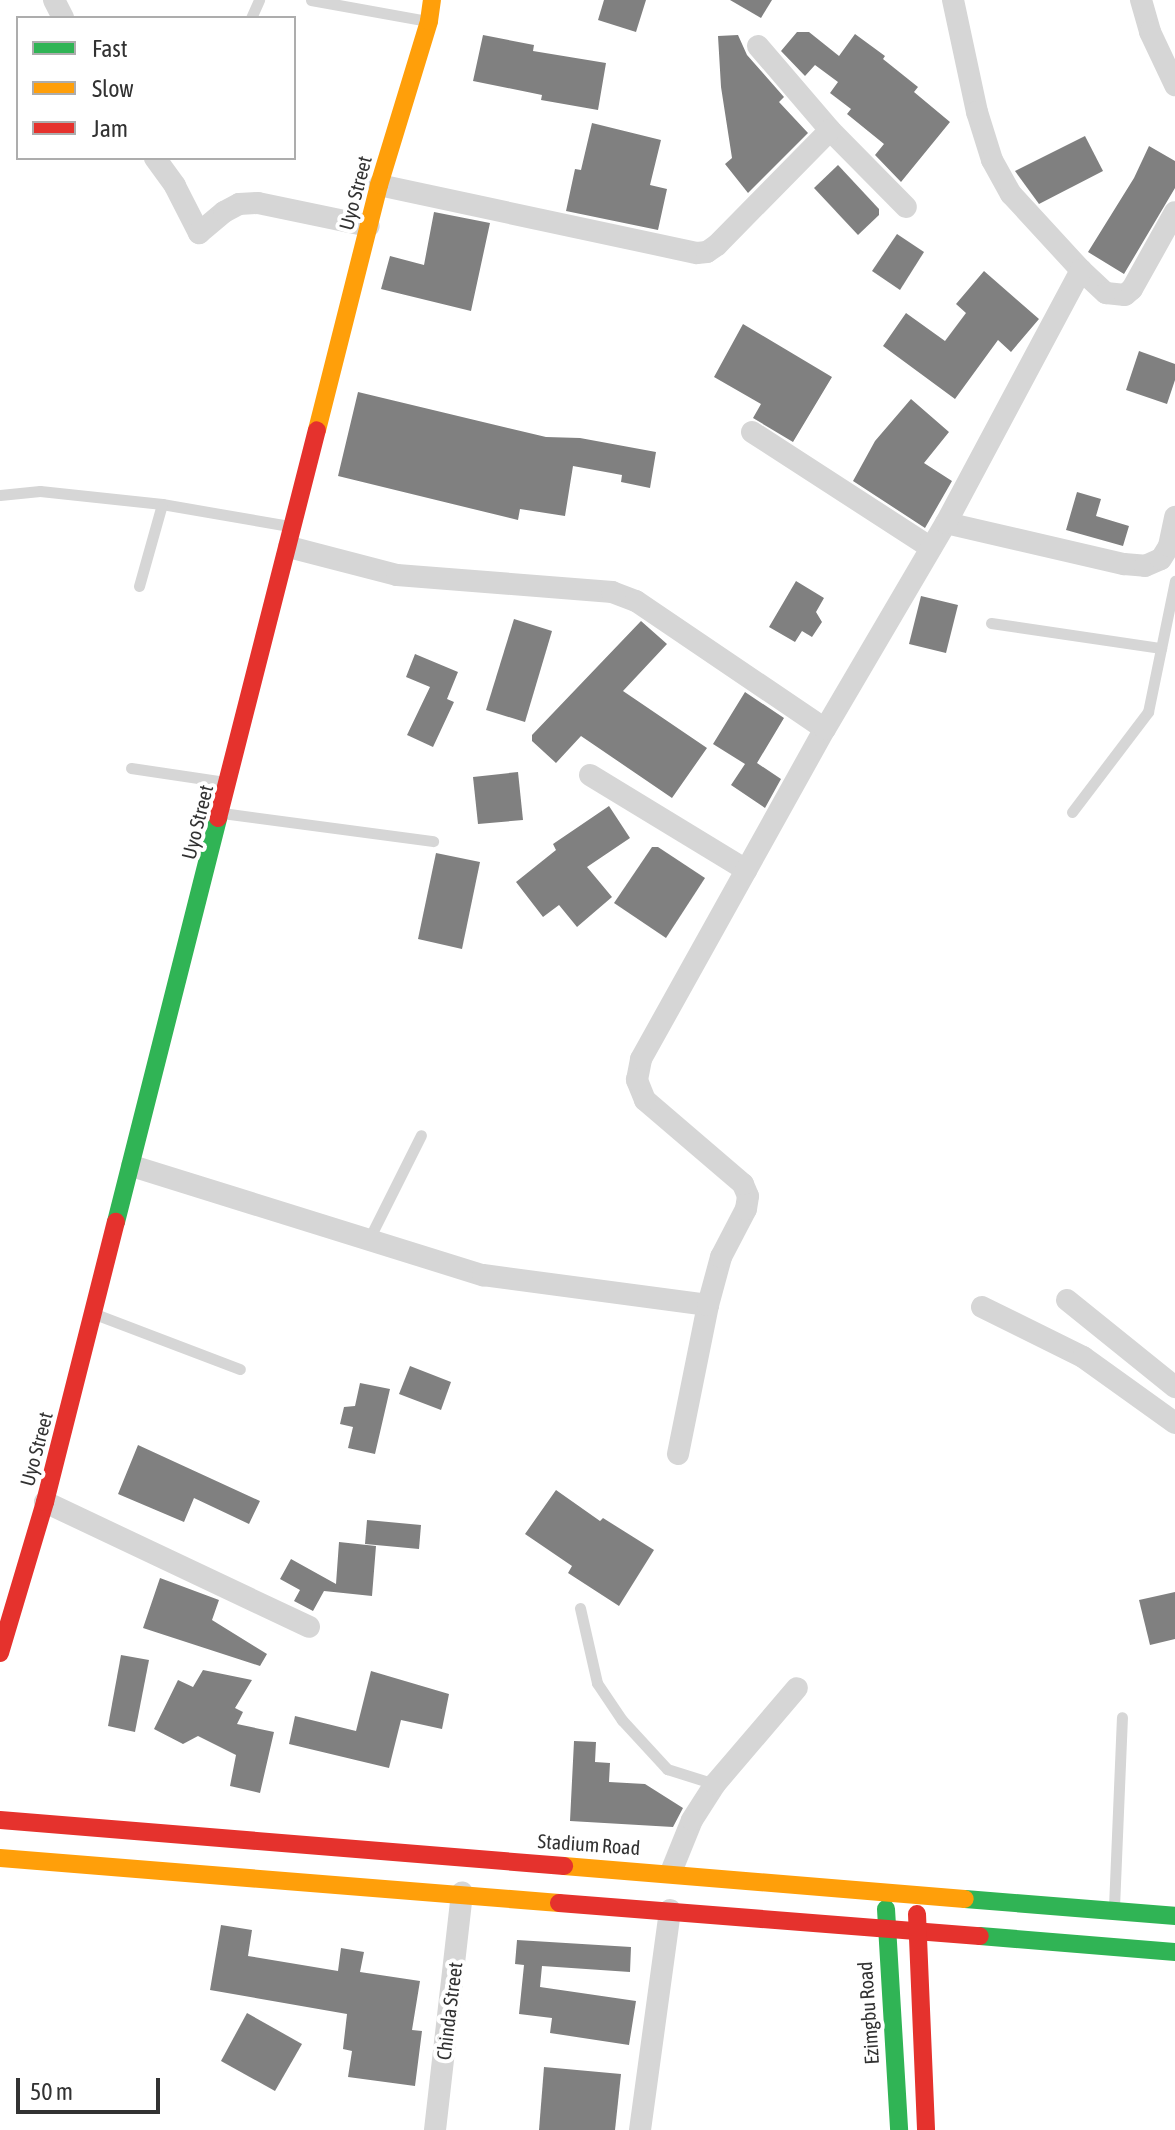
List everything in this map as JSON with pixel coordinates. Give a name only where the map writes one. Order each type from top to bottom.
[{"type":"main road","name":"Uyo Street","points":[[0,1653],[45,1502],[379,185],[429,21],[432,0]]},
{"type":"main road","name":"Stadium Road","points":[[0,1820],[671,1872],[886,1894],[1175,1916]]},
{"type":"main road","points":[[0,1858],[670,1910],[916,1934],[1175,1952]]},
{"type":"main road","name":"Ezimgbu Road","points":[[886,1894],[885,1930],[899,2130]]},
{"type":"main road","points":[[918,1896],[916,1934],[926,2130]]},
{"type":"street","points":[[953,0],[977,112],[992,160],[1011,194],[1081,270],[1106,293],[1125,295],[1132,289],[1175,212]]},
{"type":"street","points":[[1141,0],[1150,32],[1175,85]]},
{"type":"street","points":[[758,46],[830,130],[906,207]]},
{"type":"street","points":[[379,185],[697,253],[707,252],[830,130]]},
{"type":"street","points":[[156,160],[175,186],[199,233],[239,204],[258,203],[369,226]]},
{"type":"street","points":[[678,1454],[708,1305],[721,1257],[746,1209],[748,1196],[743,1184],[645,1100],[637,1080],[641,1059],[825,729],[946,523],[1081,270]]},
{"type":"street","points":[[752,432],[931,548]]},
{"type":"street","points":[[946,523],[1124,564],[1145,566],[1161,559],[1174,533]]},
{"type":"street","points":[[291,537],[397,575],[612,592],[636,601],[825,729]]},
{"type":"street","points":[[590,775],[746,870]]},
{"type":"street","points":[[132,1166],[483,1275],[708,1305]]},
{"type":"street","points":[[1067,1300],[1175,1387]]},
{"type":"street","points":[[982,1307],[1083,1357],[1175,1423]]},
{"type":"street","points":[[45,1502],[309,1627]]},
{"type":"street","points":[[671,1872],[692,1820],[715,1784],[797,1688]]},
{"type":"street","name":"Chinda Street","points":[[435,2130],[462,1893]]},
{"type":"street","points":[[640,2130],[670,1910]]},
{"type":"lane","points":[[311,0],[429,21]]},
{"type":"lane","points":[[0,495],[40,491],[162,504],[291,537]]},
{"type":"lane","points":[[139,586],[162,504]]},
{"type":"lane","points":[[1072,812],[1148,712],[1175,581]]},
{"type":"lane","points":[[991,623],[1161,648]]},
{"type":"lane","points":[[131,768],[229,783]]},
{"type":"lane","points":[[221,813],[433,841]]},
{"type":"lane","points":[[369,1239],[421,1135]]},
{"type":"lane","points":[[94,1314],[240,1369]]},
{"type":"lane","points":[[580,1608],[597,1683],[622,1720],[667,1769],[715,1784]]},
{"type":"lane","points":[[1113,1911],[1122,1717]]},
{"type":"building","points":[[604,0],[646,0],[636,32],[598,20]]},
{"type":"building","points":[[730,0],[772,0],[761,18]]},
{"type":"building","points":[[797,32],[809,32],[839,56],[855,34],[885,56],[883,59],[918,87],[914,92],[950,122],[901,182],[875,155],[884,144],[847,114],[851,109],[830,93],[838,82],[815,65],[805,76],[781,51]]},
{"type":"building","points":[[483,35],[534,45],[533,51],[606,63],[598,110],[541,100],[542,95],[473,81]]},
{"type":"building","points":[[738,35],[747,55],[784,97],[779,102],[808,133],[748,193],[725,164],[732,158],[721,87],[718,36]]},
{"type":"building","points":[[592,123],[661,140],[650,185],[667,189],[658,230],[566,211],[575,169],[581,170]]},
{"type":"building","points":[[1085,136],[1103,171],[1039,204],[1015,171]]},
{"type":"building","points":[[1149,146],[1175,161],[1175,188],[1124,274],[1088,252],[1134,178]]},
{"type":"building","points":[[838,165],[879,209],[879,215],[858,235],[814,188]]},
{"type":"building","points":[[434,212],[490,223],[471,311],[381,289],[390,256],[424,265]]},
{"type":"building","points":[[897,234],[924,252],[900,290],[872,271]]},
{"type":"building","points":[[984,271],[1039,319],[1011,352],[998,340],[955,399],[883,346],[906,313],[945,341],[966,313],[956,304]]},
{"type":"building","points":[[743,324],[832,377],[793,442],[753,418],[761,404],[714,377]]},
{"type":"building","points":[[1139,351],[1175,364],[1175,380],[1167,404],[1126,390]]},
{"type":"building","points":[[358,392],[546,437],[580,438],[656,452],[650,488],[621,482],[622,475],[573,466],[565,516],[520,509],[518,520],[338,476]]},
{"type":"building","points":[[911,399],[949,432],[924,463],[952,481],[925,528],[853,481],[875,441]]},
{"type":"building","points":[[1077,492],[1101,499],[1096,516],[1129,526],[1123,546],[1066,530]]},
{"type":"building","points":[[796,581],[824,598],[816,612],[822,622],[812,637],[802,631],[795,642],[769,627]]},
{"type":"building","points":[[921,596],[958,605],[946,653],[909,644]]},
{"type":"building","points":[[514,619],[552,631],[525,722],[486,710]]},
{"type":"building","points":[[641,621],[667,644],[623,691],[707,748],[672,798],[581,736],[556,763],[532,741],[532,735]]},
{"type":"building","points":[[415,654],[458,672],[447,699],[454,702],[433,747],[407,735],[430,687],[406,677]]},
{"type":"building","points":[[745,692],[784,718],[757,763],[781,779],[765,808],[731,785],[745,764],[713,744]]},
{"type":"building","points":[[518,772],[523,820],[478,824],[473,777]]},
{"type":"building","points":[[609,806],[630,838],[587,867],[612,897],[577,927],[559,905],[543,917],[516,882],[556,850],[553,844]]},
{"type":"building","points":[[652,847],[658,847],[705,878],[666,938],[614,903]]},
{"type":"building","points":[[436,853],[480,862],[462,949],[418,939]]},
{"type":"building","points":[[410,1366],[451,1382],[441,1410],[399,1394]]},
{"type":"building","points":[[360,1383],[390,1389],[375,1454],[348,1448],[353,1427],[340,1424],[344,1407],[355,1406]]},
{"type":"building","points":[[138,1445],[260,1501],[249,1524],[194,1498],[184,1522],[118,1494]]},
{"type":"building","points":[[556,1490],[600,1521],[603,1518],[654,1550],[619,1606],[568,1573],[572,1566],[525,1534]]},
{"type":"building","points":[[367,1520],[421,1525],[419,1549],[365,1544]]},
{"type":"building","points":[[339,1542],[376,1546],[372,1596],[324,1591],[313,1611],[294,1601],[300,1590],[280,1579],[291,1559],[336,1584]]},
{"type":"building","points":[[160,1578],[219,1600],[212,1620],[267,1654],[260,1666],[143,1628]]},
{"type":"building","points":[[1175,1592],[1175,1639],[1150,1645],[1139,1600]]},
{"type":"building","points":[[121,1655],[149,1660],[135,1732],[108,1726]]},
{"type":"building","points":[[203,1670],[252,1680],[235,1708],[243,1712],[237,1724],[274,1732],[260,1793],[230,1786],[236,1755],[198,1736],[183,1744],[154,1729],[178,1680],[193,1687]]},
{"type":"building","points":[[371,1671],[449,1694],[442,1729],[401,1720],[389,1768],[289,1744],[295,1716],[356,1731]]},
{"type":"building","points":[[574,1741],[596,1742],[595,1762],[610,1763],[609,1782],[645,1784],[683,1808],[673,1827],[570,1821]]},
{"type":"building","points":[[221,1925],[252,1930],[248,1956],[338,1971],[341,1948],[364,1952],[360,1972],[420,1981],[412,2030],[422,2031],[415,2086],[348,2077],[352,2051],[343,2049],[347,2014],[210,1990]]},
{"type":"building","points":[[517,1940],[631,1947],[630,1972],[542,1966],[540,1987],[636,2001],[629,2045],[550,2033],[552,2018],[519,2014],[524,1965],[515,1964]]},
{"type":"building","points":[[247,2013],[302,2044],[275,2091],[221,2061]]},
{"type":"building","points":[[544,2067],[621,2074],[615,2130],[539,2130]]},
{"type":"traffic: fast","points":[[116,1222],[218,818]]},
{"type":"traffic: fast","points":[[965,1899],[1175,1916]]},
{"type":"traffic: fast","points":[[886,1909],[899,2130]]},
{"type":"traffic: fast","points":[[980,1936],[1175,1952]]},
{"type":"traffic: slow","points":[[317,430],[379,185],[429,21],[432,0]]},
{"type":"traffic: slow","points":[[0,1858],[559,1903]]},
{"type":"traffic: slow","points":[[564,1866],[965,1899]]},
{"type":"traffic: jam","points":[[218,818],[317,430]]},
{"type":"traffic: jam","points":[[0,1653],[45,1502],[116,1222]]},
{"type":"traffic: jam","points":[[0,1820],[564,1866]]},
{"type":"traffic: jam","points":[[559,1903],[980,1936]]},
{"type":"traffic: jam","points":[[917,1914],[926,2130]]}]
